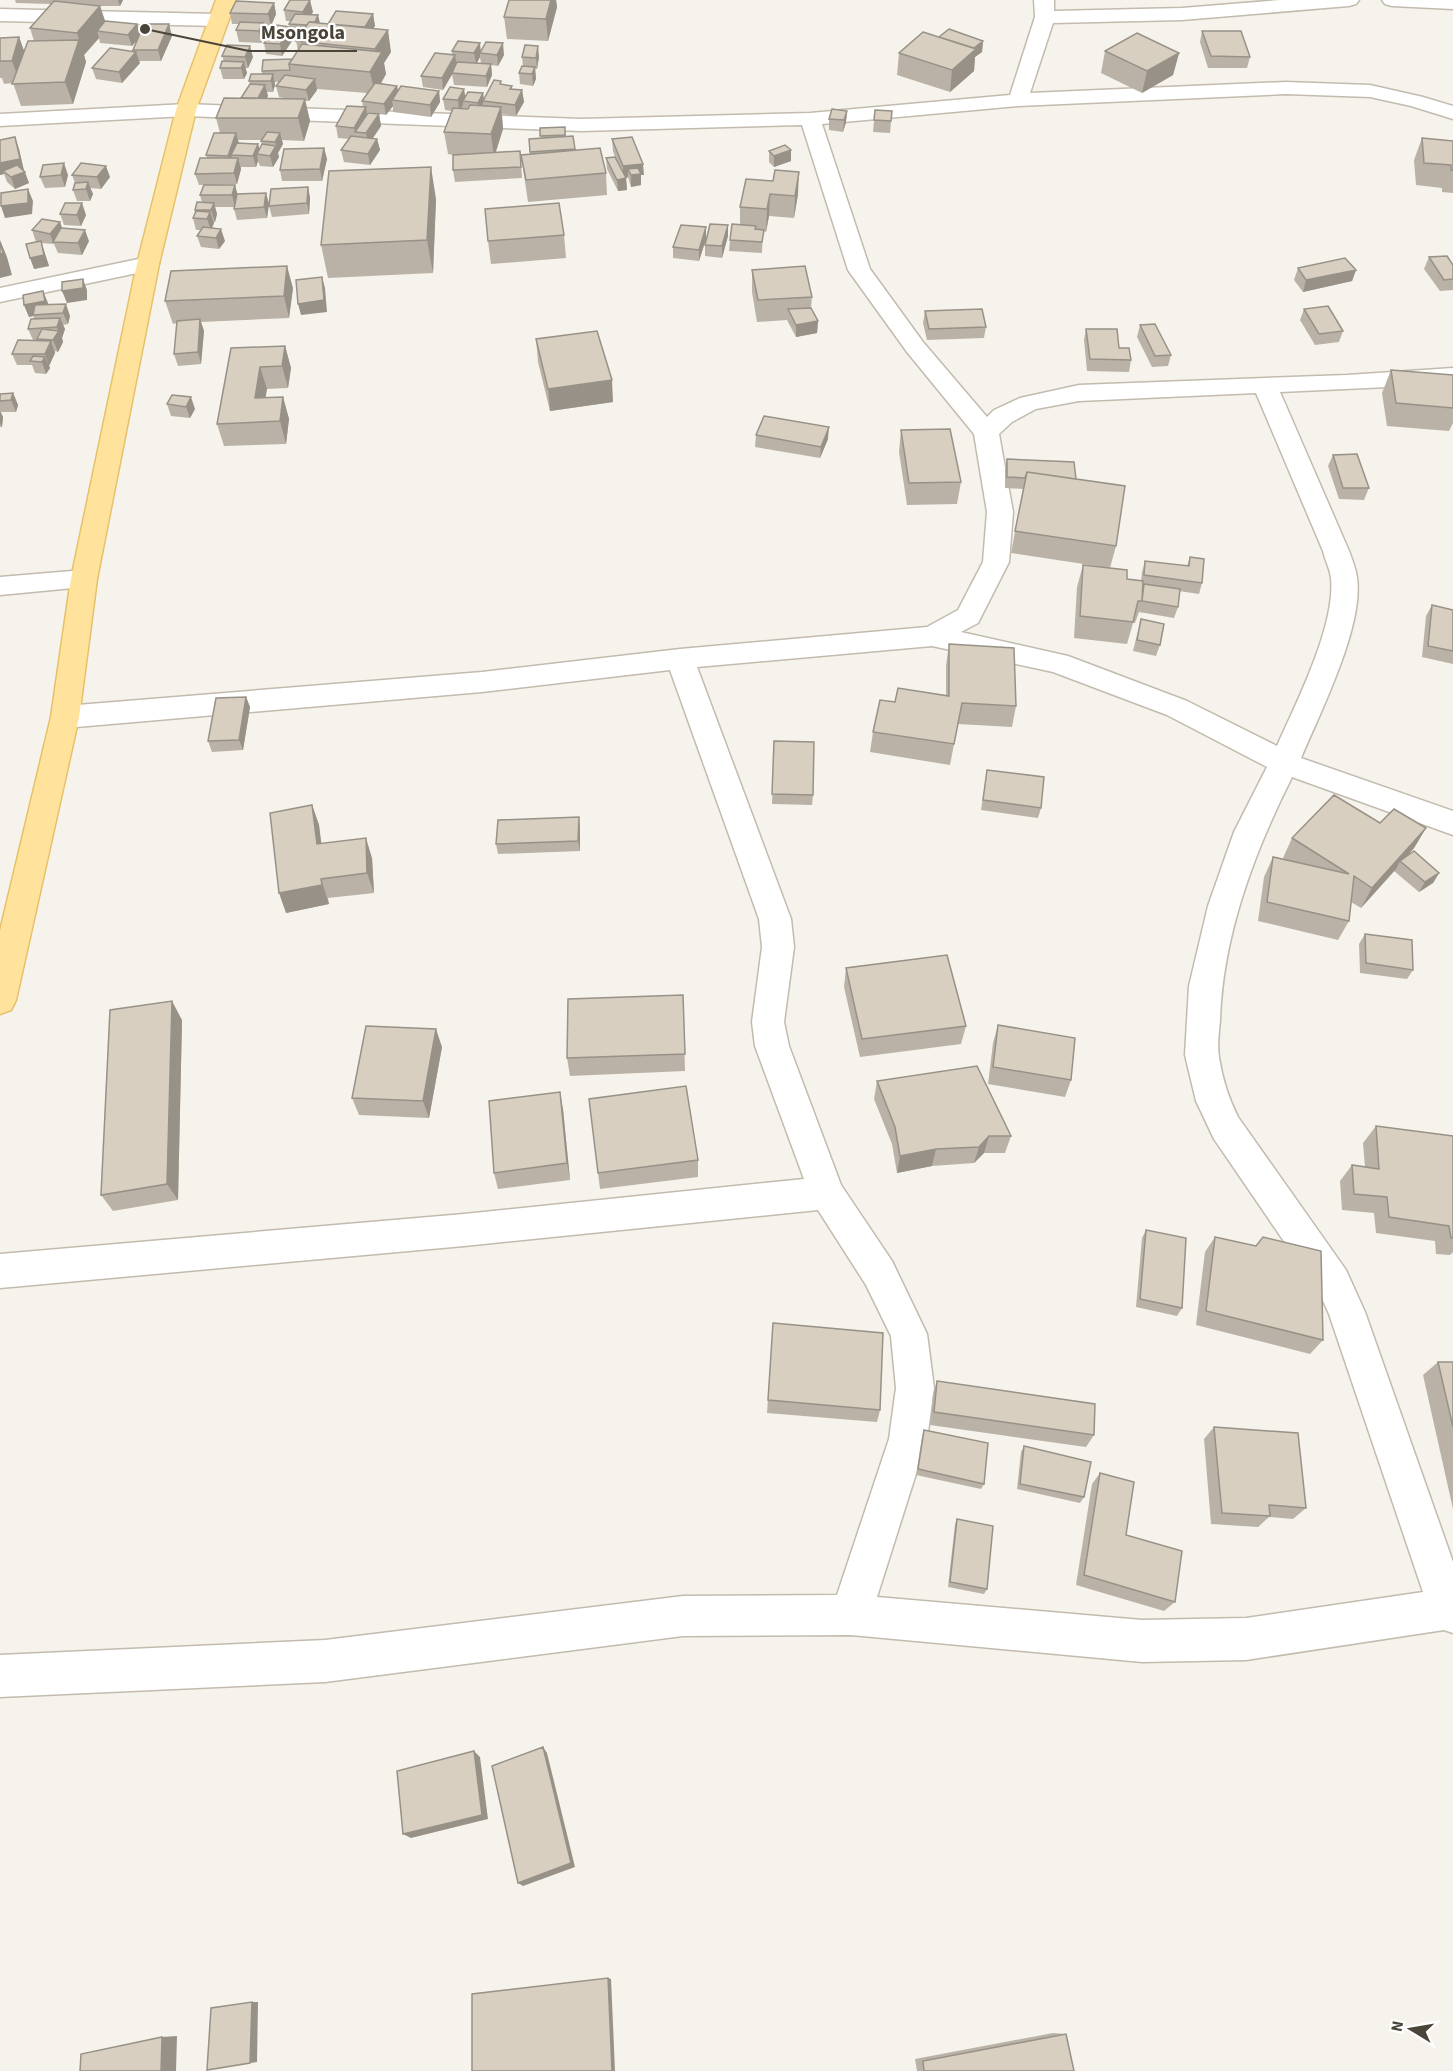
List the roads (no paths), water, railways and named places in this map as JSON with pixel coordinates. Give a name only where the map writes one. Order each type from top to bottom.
[{"type":"main road","points":[[0,1000],[65,717],[84,579],[148,264],[186,110],[222,10]]},
{"type":"street","points":[[1018,100],[1045,9],[1182,14],[1349,0]]},
{"type":"street","points":[[1392,0],[1453,3]]},
{"type":"street","points":[[0,15],[222,10]]},
{"type":"street","points":[[0,120],[186,110],[581,125],[810,119],[1018,100],[1286,88],[1370,91],[1416,101],[1453,113]]},
{"type":"street","points":[[810,119],[859,270],[915,347],[986,432],[1000,512],[996,562],[968,616],[932,636]]},
{"type":"street","points":[[0,295],[148,264]]},
{"type":"street","points":[[986,432],[1003,416],[1029,403],[1079,393],[1347,384],[1453,376]]},
{"type":"street","points":[[0,1676],[325,1661],[683,1616],[851,1615],[1142,1641],[1246,1639],[1452,1610],[1347,1312],[1333,1282],[1226,1128],[1213,1101],[1202,1056],[1205,986],[1224,906],[1250,832],[1284,763],[1324,672],[1342,610],[1344,578],[1336,551],[1265,386]]},
{"type":"street","points":[[0,586],[84,579]]},
{"type":"street","points":[[65,717],[482,682],[680,659],[932,636],[1058,663],[1176,708],[1284,763],[1453,822]]},
{"type":"street","points":[[680,659],[762,889],[775,919],[778,948],[768,1022],[772,1046],[827,1193],[879,1273],[909,1334],[915,1388],[908,1439],[851,1615]]},
{"type":"street","points":[[0,1270],[464,1230],[827,1193]]},
{"type":"place","name":"Msongola","points":[[145,29]]}]
